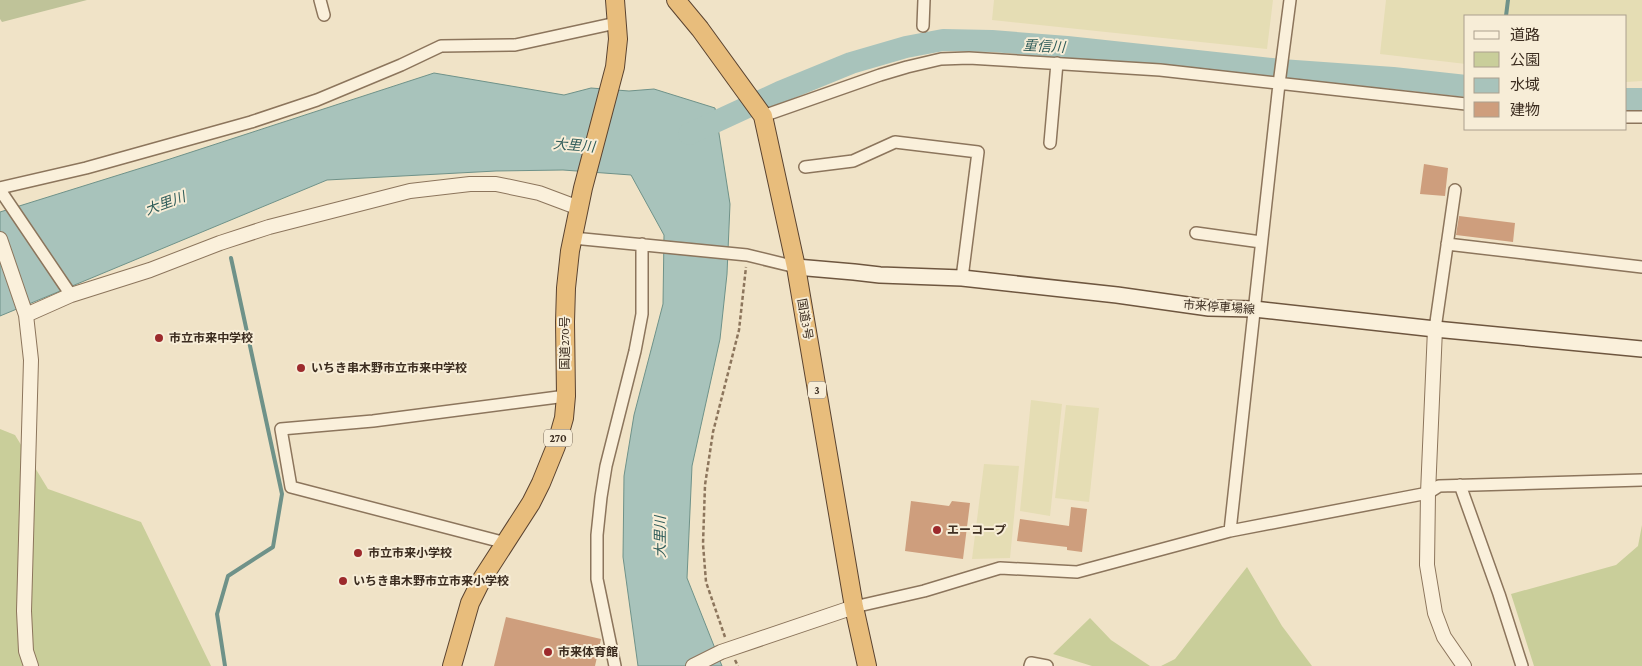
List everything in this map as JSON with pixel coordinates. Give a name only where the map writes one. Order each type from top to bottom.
[{"type":"highway","name":"国道270号","points":[[452,666],[470,604],[482,579],[531,503],[541,483],[564,418],[566,396],[566,288],[583,188],[611,86],[617,54],[615,0]]},
{"type":"highway","name":"国道3号","points":[[676,0],[700,29],[763,116],[796,267],[854,607],[867,666]]},
{"type":"main road","name":"市来停車場線","points":[[796,267],[880,275],[962,278],[1117,295],[1209,308],[1254,309],[1642,349]]},
{"type":"street","points":[[320,0],[324,15]]},
{"type":"street","points":[[923,26],[924,0]]},
{"type":"street","points":[[1230,531],[1290,0]]},
{"type":"street","points":[[70,293],[1,191],[251,122],[317,100],[441,46],[515,45],[616,23]]},
{"type":"street","points":[[763,116],[880,75],[941,59],[969,58],[1160,70],[1464,104]]},
{"type":"street","points":[[1050,143],[1057,63]]},
{"type":"street","points":[[1627,117],[1642,116]]},
{"type":"street","points":[[805,167],[852,161],[895,142],[978,152],[962,278]]},
{"type":"street","points":[[25,312],[70,293],[150,270],[220,242],[410,191],[470,184],[496,184],[539,193],[579,208]]},
{"type":"street","points":[[1455,190],[1435,329],[1427,565],[1435,613],[1444,638],[1464,666]]},
{"type":"street","points":[[1196,233],[1262,242]]},
{"type":"street","points":[[573,238],[743,255],[796,267]]},
{"type":"street","points":[[0,239],[25,312],[31,360],[24,611],[26,651],[31,666]]},
{"type":"street","points":[[1448,244],[1642,267]]},
{"type":"street","points":[[615,666],[597,579],[597,535],[606,466],[636,351],[642,314],[645,245]]},
{"type":"street","points":[[506,543],[291,487],[281,429],[373,421],[566,396]]},
{"type":"street","points":[[693,666],[725,651],[854,607],[924,591],[1000,568],[1077,572],[1230,531],[1428,493],[1439,486],[1642,480]]},
{"type":"street","points":[[1460,485],[1522,666]]},
{"type":"street","points":[[1030,666],[1031,663],[1047,666]]},
{"type":"path","points":[[738,666],[725,651],[706,582],[703,544],[705,485],[713,432],[739,330],[743,255]]},
{"type":"shaded area","points":[[994,0],[1273,0],[1267,49],[992,20]]},
{"type":"shaded area","points":[[1386,0],[1642,0],[1642,81],[1627,82],[1627,15],[1464,15],[1464,64],[1380,54]]},
{"type":"shaded area","points":[[1031,400],[1062,404],[1050,516],[1020,511]]},
{"type":"shaded area","points":[[1066,405],[1099,408],[1089,502],[1055,498]]},
{"type":"shaded area","points":[[984,464],[1019,466],[1010,558],[972,559]]},
{"type":"green space","points":[[0,0],[87,0],[2,22],[0,19]]},
{"type":"green space","points":[[0,429],[15,435],[48,489],[141,522],[211,666],[0,666]]},
{"type":"green space","points":[[1642,525],[1642,666],[1534,666],[1511,594],[1616,565],[1638,546]]},
{"type":"green space","points":[[1247,567],[1282,626],[1312,666],[1161,666],[1175,659]]},
{"type":"green space","points":[[1090,618],[1111,640],[1150,666],[1092,666],[1053,654]]},
{"type":"water","name":"大里川","points":[[434,73],[564,95],[591,88],[629,91],[654,89],[715,108],[730,204],[727,274],[720,339],[692,466],[687,578],[722,666],[638,666],[623,557],[624,476],[634,415],[663,304],[664,235],[631,175],[563,170],[496,171],[327,180],[0,316],[0,212]]},
{"type":"building","points":[[1424,164],[1448,168],[1445,196],[1420,194]]},
{"type":"building","points":[[1459,216],[1515,223],[1513,242],[1456,235]]},
{"type":"building","name":"エーコープ","points":[[911,501],[949,506],[952,501],[970,503],[963,559],[905,551]]},
{"type":"building","points":[[1071,507],[1087,509],[1082,552],[1067,550],[1067,547],[1017,541],[1020,519],[1069,526]]},
{"type":"building","name":"市来体育館","points":[[506,617],[601,639],[595,666],[494,666]]},
{"type":"waterway","points":[[1506,15],[1508,0]]},
{"type":"waterway","name":"重信川","points":[[689,134],[780,92],[851,63],[906,47],[943,40],[992,41],[1067,47],[1281,70],[1393,78],[1464,86]]},
{"type":"waterway","name":"重信川","points":[[1627,99],[1642,99]]},
{"type":"waterway","points":[[225,666],[217,614],[228,576],[273,547],[282,494],[231,258]]},
{"type":"place","name":"市立市来中学校","points":[[159,338]]},
{"type":"place","name":"いちき串木野市立市来中学校","points":[[301,368]]},
{"type":"place","name":"エーコープ","points":[[937,530]]},
{"type":"place","name":"市立市来小学校","points":[[358,553]]},
{"type":"place","name":"いちき串木野市立市来小学校","points":[[343,581]]},
{"type":"place","name":"市来体育館","points":[[548,652]]}]
